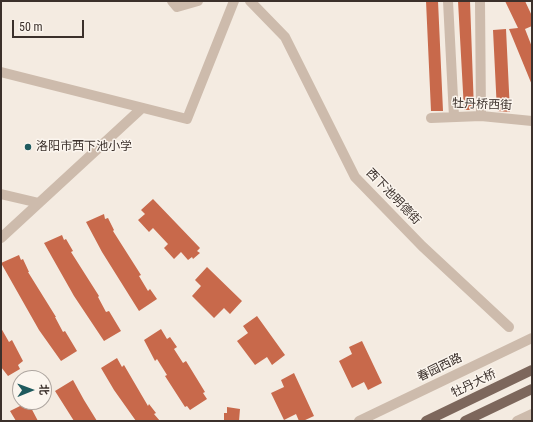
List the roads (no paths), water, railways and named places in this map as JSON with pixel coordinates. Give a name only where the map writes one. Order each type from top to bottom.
[{"type":"main road","name":"牡丹大桥","points":[[426,421],[532,370]]},
{"type":"main road","points":[[465,421],[532,389]]},
{"type":"street","points":[[172,1],[178,7],[198,1]]},
{"type":"street","points":[[1,72],[187,119],[234,1]]},
{"type":"street","name":"西下池明德街","points":[[250,1],[285,37],[355,177],[422,246],[509,327]]},
{"type":"street","points":[[448,1],[454,116]]},
{"type":"street","points":[[480,1],[481,116]]},
{"type":"street","points":[[1,238],[142,108]]},
{"type":"street","name":"牡丹桥西街","points":[[431,118],[481,116],[532,121]]},
{"type":"street","points":[[1,194],[39,203]]},
{"type":"street","name":"春园西路","points":[[359,421],[532,338]]},
{"type":"street","points":[[518,421],[532,414]]},
{"type":"place","name":"洛阳市西下池小学","points":[[28,147]]}]
